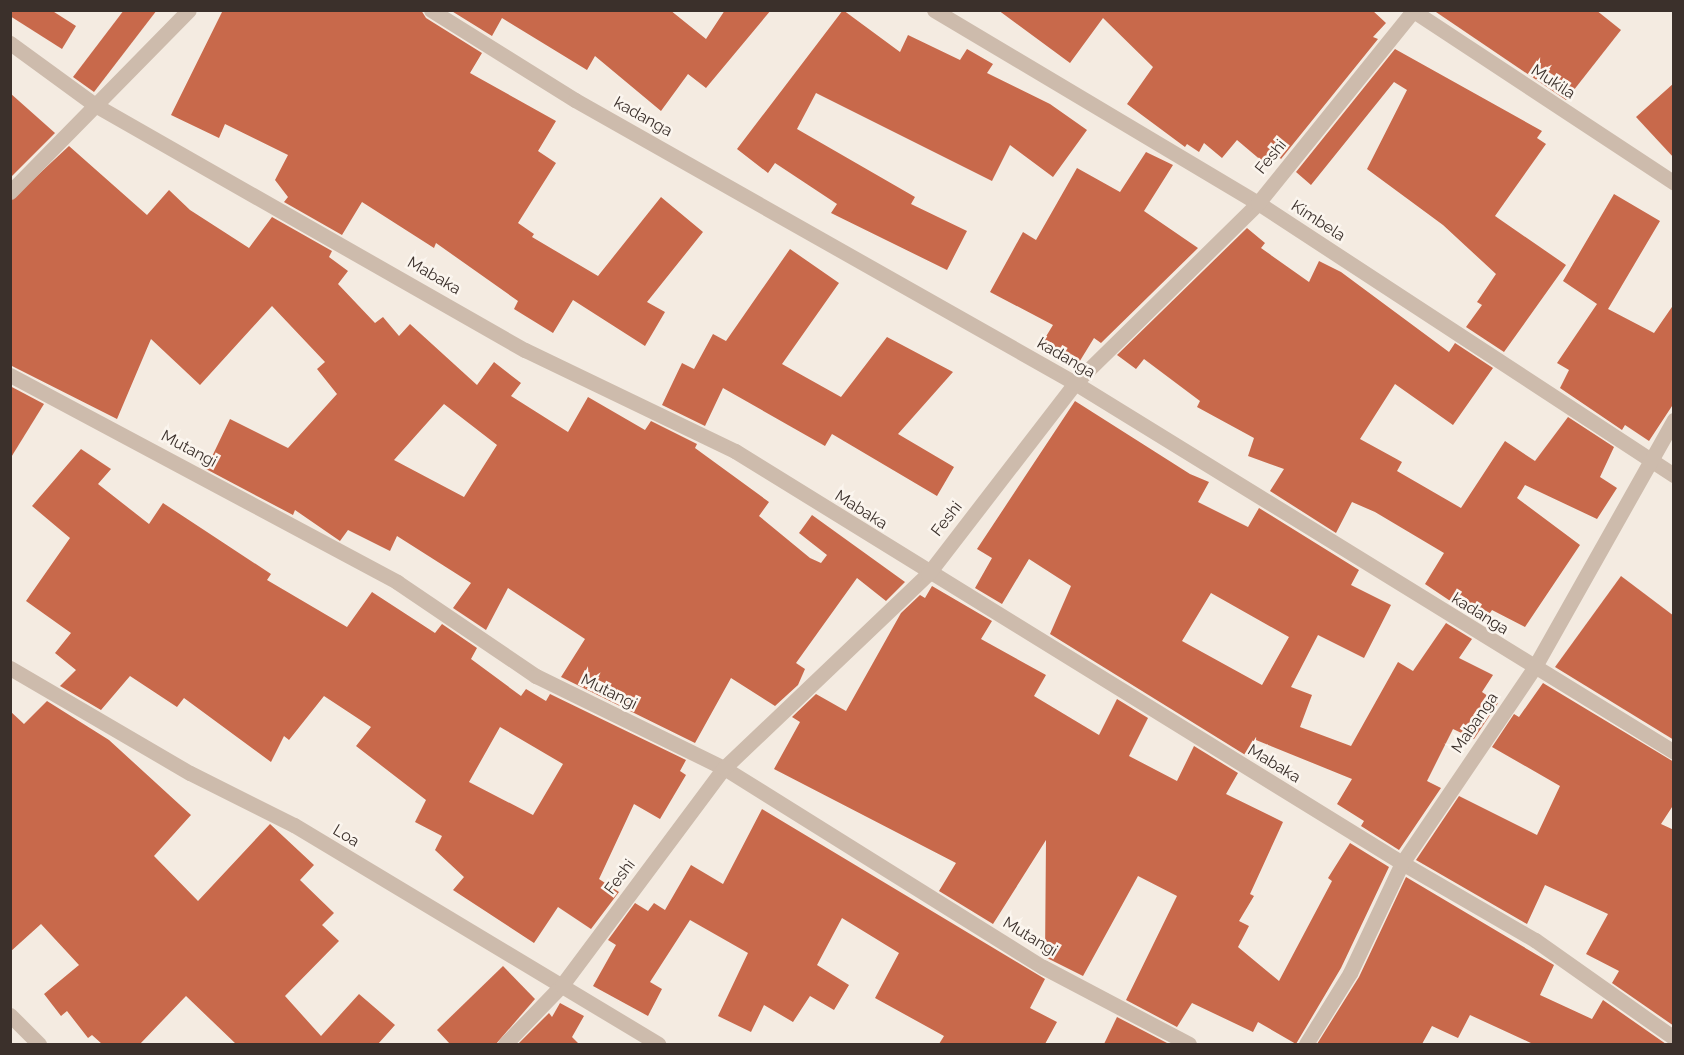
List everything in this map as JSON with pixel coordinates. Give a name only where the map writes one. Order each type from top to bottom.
[{"type":"street","points":[[10,192],[189,10]]},
{"type":"street","name":"kadanga","points":[[431,10],[575,100],[1075,383],[1534,668],[1674,752]]},
{"type":"street","name":"Kimbela","points":[[934,10],[1258,203],[1674,475]]},
{"type":"street","name":"Feshi","points":[[505,1044],[562,985],[724,768],[928,574],[1075,383],[1258,203],[1413,11]]},
{"type":"street","name":"Mukila","points":[[1413,11],[1674,183]]},
{"type":"street","name":"Mabaka","points":[[10,43],[95,105],[525,350],[735,451],[928,574],[1402,863],[1535,939],[1674,1038]]},
{"type":"street","name":"Mutangi","points":[[10,375],[397,582],[536,676],[724,768],[1043,967],[1190,1044]]},
{"type":"street","name":"Mabanga","points":[[1306,1044],[1350,973],[1402,863],[1534,668],[1649,460],[1674,420]]},
{"type":"street","name":"Loa","points":[[10,668],[190,774],[294,825],[658,1044]]},
{"type":"street","points":[[10,1015],[39,1044]]},
{"type":"building","points":[[10,10],[51,10],[76,26],[62,49],[10,16]]},
{"type":"building","points":[[124,10],[157,10],[94,92],[73,77]]},
{"type":"building","points":[[223,10],[421,10],[426,18],[482,53],[470,73],[556,121],[538,151],[556,163],[518,223],[534,234],[532,237],[598,276],[661,197],[703,232],[647,302],[665,312],[645,346],[573,300],[553,333],[514,309],[518,301],[436,243],[434,248],[362,202],[342,235],[284,202],[288,197],[275,180],[288,155],[225,124],[219,138],[171,115]]},
{"type":"building","points":[[450,10],[670,10],[706,39],[725,10],[771,10],[706,88],[688,74],[661,111],[595,56],[587,70],[502,18],[492,36]]},
{"type":"building","points":[[843,10],[900,52],[908,35],[960,60],[967,49],[993,64],[987,73],[1050,104],[1087,130],[1053,177],[1010,145],[992,181],[816,93],[797,129],[915,197],[911,204],[967,231],[947,270],[831,213],[837,204],[775,163],[768,173],[737,149]]},
{"type":"building","points":[[998,10],[1372,10],[1386,23],[1373,37],[1378,39],[1281,159],[1273,151],[1263,162],[1237,140],[1222,158],[1204,143],[1199,152],[1187,144],[1185,147],[1127,104],[1153,67],[1103,18],[1070,63]]},
{"type":"building","points":[[1433,10],[1596,10],[1621,30],[1566,100]]},
{"type":"building","points":[[1395,49],[1542,131],[1537,138],[1546,144],[1495,216],[1566,265],[1504,352],[1466,327],[1482,305],[1477,302],[1496,274],[1443,225],[1367,169],[1407,90],[1394,82],[1311,185],[1296,172]]},
{"type":"building","points":[[1674,83],[1674,158],[1636,117]]},
{"type":"building","points":[[10,93],[55,133],[10,178]]},
{"type":"building","points":[[69,146],[147,215],[169,190],[190,210],[249,248],[272,217],[332,251],[329,257],[348,271],[338,284],[375,323],[383,317],[399,336],[410,324],[477,385],[494,362],[521,383],[511,396],[568,432],[588,397],[645,430],[651,421],[697,444],[695,448],[769,502],[759,516],[810,558],[821,563],[827,555],[799,533],[812,515],[905,582],[886,601],[857,578],[796,663],[805,669],[798,685],[775,706],[731,678],[695,743],[561,677],[585,639],[508,588],[486,630],[453,608],[471,583],[397,536],[390,551],[348,530],[340,541],[295,510],[293,515],[206,469],[230,419],[288,448],[337,394],[317,369],[325,362],[272,306],[200,385],[151,339],[117,419],[10,365],[10,201]],"holes":[[[444,404],[497,445],[464,497],[394,460]]]},
{"type":"building","points":[[1146,152],[1173,165],[1144,211],[1198,248],[1101,343],[1094,338],[1078,364],[1042,343],[1053,325],[990,292],[1023,232],[1036,240],[1077,168],[1120,192]]},
{"type":"building","points":[[1614,194],[1660,221],[1608,309],[1654,333],[1674,304],[1674,403],[1649,441],[1625,425],[1622,430],[1560,388],[1569,370],[1557,363],[1597,304],[1563,281]]},
{"type":"building","points":[[1247,228],[1265,243],[1261,248],[1309,282],[1319,261],[1341,272],[1449,352],[1455,343],[1493,368],[1453,425],[1395,384],[1360,439],[1402,462],[1397,471],[1461,508],[1505,441],[1535,461],[1568,417],[1614,447],[1600,477],[1617,488],[1597,519],[1525,485],[1517,498],[1580,545],[1525,627],[1492,610],[1483,623],[1425,584],[1444,553],[1375,512],[1352,502],[1336,533],[1270,491],[1284,469],[1248,456],[1254,438],[1197,407],[1200,401],[1144,359],[1136,369],[1117,355]]},
{"type":"building","points":[[790,249],[839,283],[782,364],[841,397],[887,337],[953,372],[898,434],[954,467],[937,496],[832,434],[825,446],[723,388],[705,426],[662,405],[682,363],[694,369],[713,334],[726,341]]},
{"type":"building","points":[[10,386],[44,404],[10,459]]},
{"type":"building","points":[[1075,401],[1190,474],[1209,482],[1198,502],[1248,527],[1259,508],[1359,570],[1351,585],[1391,605],[1364,658],[1318,635],[1291,687],[1312,695],[1300,727],[1351,746],[1398,662],[1413,671],[1446,623],[1472,639],[1459,658],[1493,675],[1482,692],[1498,703],[1474,739],[1453,729],[1427,781],[1441,788],[1399,850],[1361,826],[1364,821],[1337,804],[1352,779],[1256,740],[1247,756],[1050,634],[1071,586],[1029,559],[1002,604],[975,588],[992,558],[977,549]],"holes":[[[1211,593],[1289,637],[1262,685],[1182,641]]]},
{"type":"building","points":[[81,449],[111,469],[98,484],[149,524],[163,503],[271,574],[267,580],[347,627],[372,592],[435,633],[442,624],[477,648],[471,659],[521,696],[526,689],[546,701],[550,694],[686,760],[680,771],[686,775],[660,819],[634,804],[599,879],[619,892],[591,929],[558,907],[534,943],[453,890],[464,877],[435,850],[442,836],[415,822],[426,800],[356,746],[371,727],[324,696],[289,740],[284,736],[271,762],[184,698],[177,707],[130,676],[101,710],[60,686],[76,670],[55,653],[71,633],[26,601],[70,538],[32,506]],"holes":[[[500,727],[563,764],[533,815],[469,782]]]},
{"type":"building","points":[[1621,576],[1674,616],[1674,740],[1555,667]]},
{"type":"building","points":[[932,586],[992,621],[981,639],[1046,675],[1034,696],[1099,735],[1117,699],[1148,718],[1129,756],[1177,781],[1194,746],[1238,773],[1226,794],[1283,822],[1250,894],[1254,896],[1239,921],[1249,926],[1238,947],[1279,981],[1332,881],[1328,878],[1350,843],[1389,867],[1341,968],[1296,1044],[1258,1022],[1253,1032],[1192,1003],[1177,1027],[1126,1000],[1177,896],[1138,876],[1083,976],[1045,957],[1046,840],[993,924],[939,891],[956,863],[774,769],[800,722],[792,717],[816,694],[846,711],[901,613],[920,595],[925,598]]},
{"type":"building","points":[[1543,683],[1674,762],[1674,804],[1661,824],[1674,830],[1674,1026],[1612,983],[1619,971],[1586,954],[1608,914],[1545,885],[1527,924],[1416,860],[1459,796],[1537,835],[1560,786],[1492,747],[1514,714],[1519,717]]},
{"type":"building","points":[[47,701],[109,740],[191,815],[154,856],[198,901],[270,824],[314,865],[300,880],[334,913],[322,925],[339,941],[285,996],[321,1036],[359,994],[395,1025],[378,1044],[236,1044],[186,996],[140,1044],[102,1044],[92,1035],[88,1038],[67,1011],[61,1016],[44,994],[79,965],[41,924],[10,952],[10,711],[24,724]]},
{"type":"building","points":[[762,809],[1045,979],[1030,1008],[1057,1022],[1045,1044],[939,1044],[944,1036],[875,998],[899,953],[842,918],[817,965],[849,985],[834,1010],[810,996],[793,1022],[764,1005],[751,1032],[718,1016],[748,953],[690,920],[650,982],[662,989],[648,1016],[593,986],[616,945],[608,940],[635,903],[648,911],[654,903],[665,910],[691,865],[723,884]]},
{"type":"building","points":[[1406,877],[1554,965],[1540,995],[1592,1019],[1603,1000],[1666,1044],[1533,1044],[1470,1015],[1458,1038],[1432,1026],[1422,1044],[1317,1044],[1359,977]]},
{"type":"building","points":[[503,966],[535,999],[496,1044],[450,1044],[437,1030]]},
{"type":"building","points":[[560,1003],[584,1016],[572,1037],[579,1044],[518,1044],[549,1013],[552,1017]]},
{"type":"building","points":[[1117,1017],[1167,1043],[1104,1044]]}]
